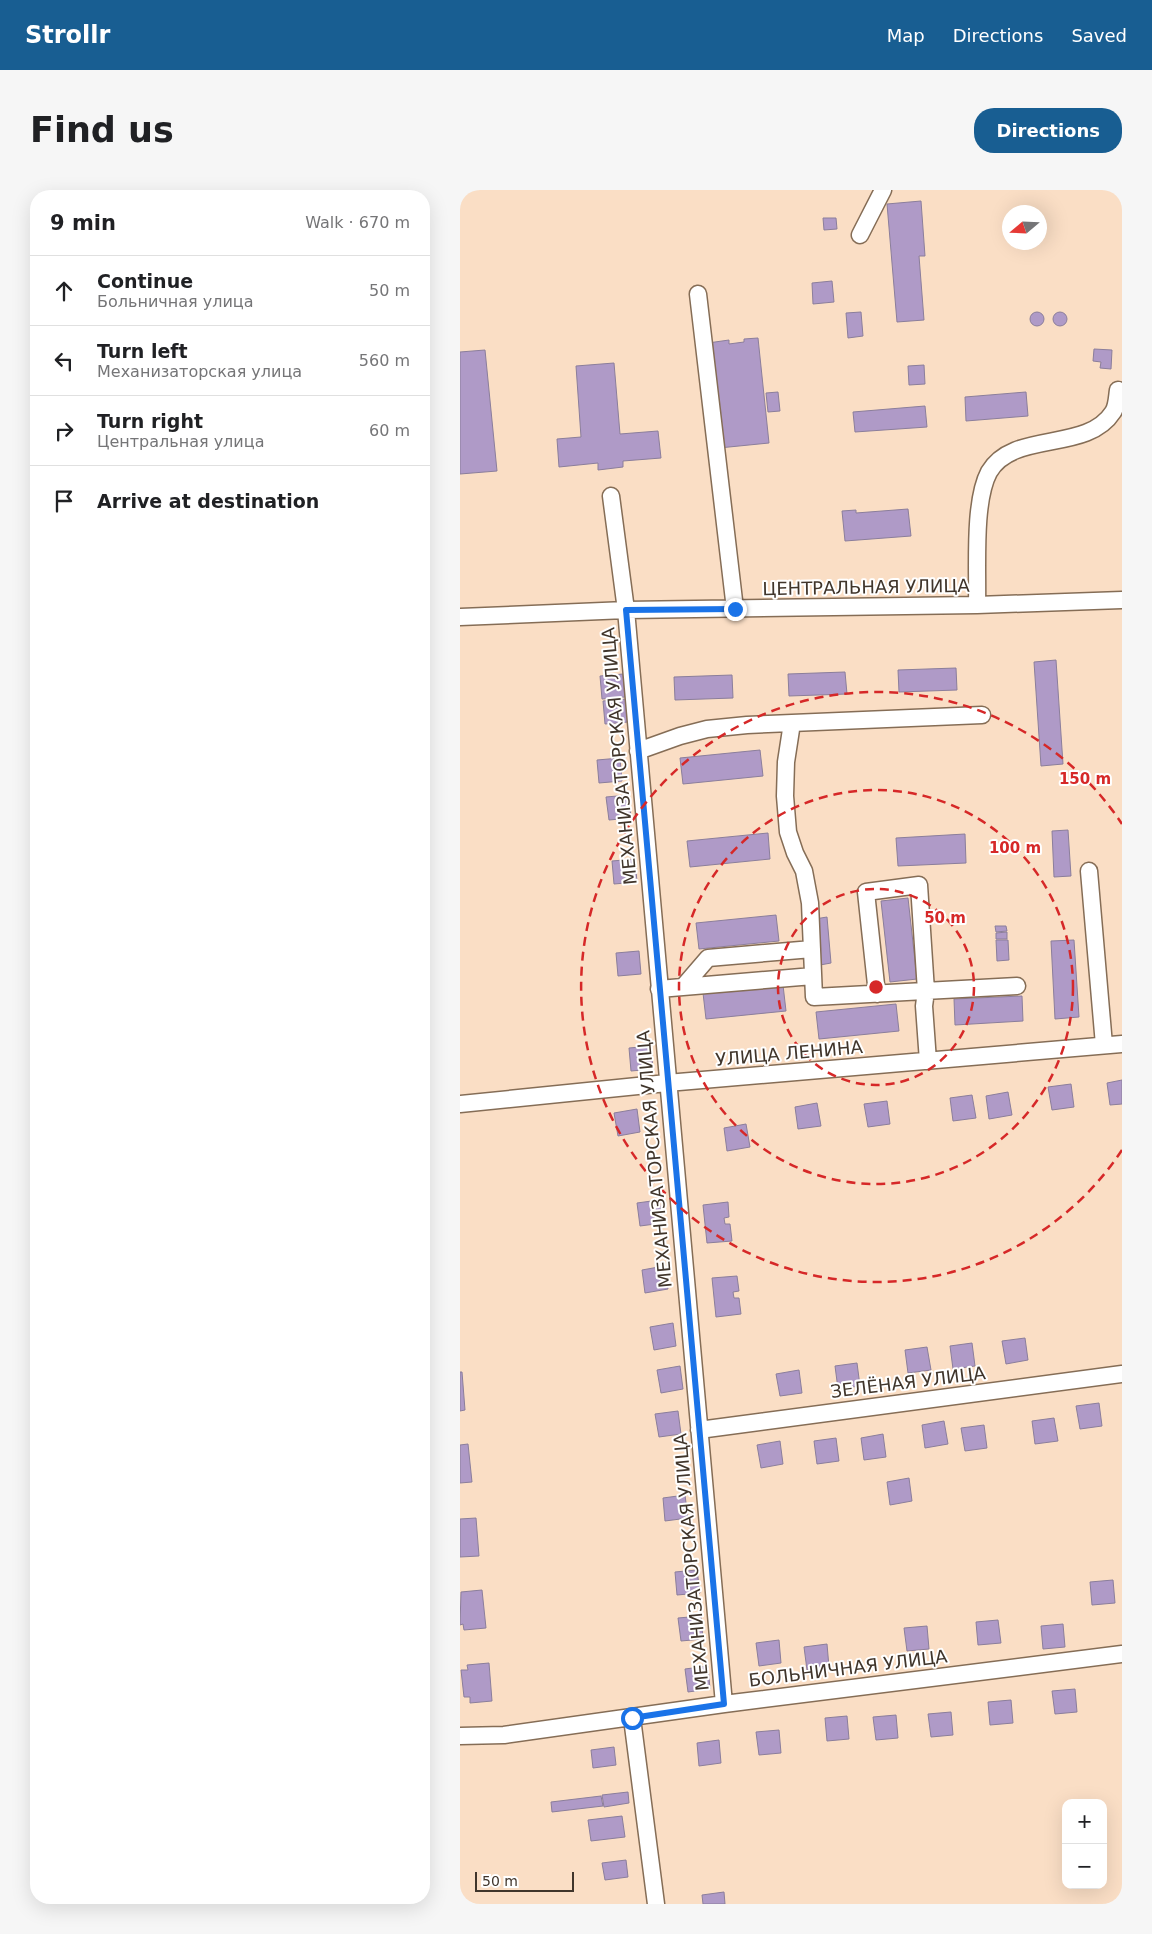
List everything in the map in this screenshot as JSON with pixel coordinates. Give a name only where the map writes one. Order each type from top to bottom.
[{"type":"street","points":[[860,235],[883,190]]},
{"type":"street","points":[[698,294],[735,609]]},
{"type":"street","points":[[977,605],[979,499],[990,471],[1004,456],[1026,447],[1088,432],[1105,422],[1114,410],[1118,390]]},
{"type":"street","name":"МЕХАНИЗАТОРСКАЯ УЛИЦА","points":[[611,496],[626,610],[724,1704]]},
{"type":"street","name":"ЦЕНТРАЛЬНАЯ УЛИЦА","points":[[460,617],[626,610],[977,605],[1122,600]]},
{"type":"street","points":[[638,751],[680,736],[707,729],[748,725],[982,715]]},
{"type":"street","points":[[792,723],[786,762],[785,796],[788,832],[794,853],[804,871],[810,903],[814,997],[1017,986]]},
{"type":"street","points":[[1089,871],[1104,1045]]},
{"type":"street","points":[[877,994],[866,892],[918,885],[926,991],[924,1006],[928,1062]]},
{"type":"street","points":[[683,987],[708,958],[812,949]]},
{"type":"street","points":[[659,989],[813,976]]},
{"type":"street","name":"УЛИЦА ЛЕНИНА","points":[[460,1104],[667,1083],[1122,1044]]},
{"type":"street","name":"ЗЕЛЁНАЯ УЛИЦА","points":[[699,1430],[1122,1374]]},
{"type":"street","name":"БОЛЬНИЧНАЯ УЛИЦА","points":[[460,1736],[504,1735],[724,1704],[1122,1654]]},
{"type":"street","points":[[632,1718],[656,1904]]},
{"type":"building","points":[[921,201],[925,256],[919,256],[924,320],[897,322],[887,204]]},
{"type":"building","points":[[823,218],[836,218],[837,229],[824,230]]},
{"type":"building","points":[[832,281],[834,302],[813,304],[812,283]]},
{"type":"building","points":[[861,312],[863,336],[848,338],[846,313]]},
{"type":"building","points":[[1037,312],[1042,314],[1044,319],[1042,324],[1037,326],[1032,324],[1030,319],[1032,314]]},
{"type":"building","points":[[1060,312],[1065,314],[1067,319],[1065,324],[1060,326],[1055,324],[1053,319],[1055,314]]},
{"type":"building","points":[[758,338],[769,443],[719,448],[708,343],[729,340],[729,344],[744,342],[744,339]]},
{"type":"building","points":[[1094,349],[1112,350],[1111,369],[1100,368],[1101,362],[1093,361]]},
{"type":"building","points":[[485,350],[497,471],[460,474],[460,352]]},
{"type":"building","points":[[614,363],[620,434],[658,431],[661,458],[623,461],[623,467],[598,470],[598,463],[559,467],[557,439],[581,437],[576,366]]},
{"type":"building","points":[[924,365],[925,384],[909,385],[908,366]]},
{"type":"building","points":[[778,392],[780,411],[768,412],[766,393]]},
{"type":"building","points":[[1026,392],[1028,416],[966,421],[965,397]]},
{"type":"building","points":[[925,406],[927,427],[855,432],[853,412]]},
{"type":"building","points":[[908,509],[911,536],[845,541],[842,511],[856,510],[856,513]]},
{"type":"building","points":[[1056,660],[1063,764],[1041,766],[1034,662]]},
{"type":"building","points":[[956,668],[957,690],[899,692],[898,670]]},
{"type":"building","points":[[845,672],[847,694],[789,696],[788,674]]},
{"type":"building","points":[[623,674],[625,697],[602,699],[600,676]]},
{"type":"building","points":[[732,675],[733,698],[675,700],[674,677]]},
{"type":"building","points":[[626,699],[628,722],[605,724],[603,701]]},
{"type":"building","points":[[760,750],[763,776],[683,784],[680,758]]},
{"type":"building","points":[[620,758],[622,781],[599,783],[597,760]]},
{"type":"building","points":[[629,795],[631,818],[609,820],[606,797]]},
{"type":"building","points":[[1068,830],[1071,876],[1054,877],[1052,831]]},
{"type":"building","points":[[768,833],[770,859],[690,867],[687,841]]},
{"type":"building","points":[[965,834],[966,863],[898,866],[896,838]]},
{"type":"building","points":[[635,859],[637,882],[614,884],[612,861]]},
{"type":"building","points":[[908,898],[917,979],[890,982],[881,901]]},
{"type":"building","points":[[776,915],[779,941],[699,949],[696,923]]},
{"type":"building","points":[[827,917],[831,963],[820,965],[815,919]]},
{"type":"building","points":[[995,926],[1006,926],[1007,931],[996,932]]},
{"type":"building","points":[[1007,932],[1007,939],[996,939],[996,933]]},
{"type":"building","points":[[996,940],[1008,940],[1009,960],[997,961]]},
{"type":"building","points":[[1074,940],[1079,1017],[1055,1019],[1051,941]]},
{"type":"building","points":[[639,951],[641,974],[618,976],[616,953]]},
{"type":"building","points":[[783,985],[786,1011],[706,1019],[703,993]]},
{"type":"building","points":[[1022,996],[1023,1021],[955,1025],[954,999]]},
{"type":"building","points":[[896,1004],[899,1031],[819,1039],[816,1012]]},
{"type":"building","points":[[651,1046],[653,1069],[631,1071],[629,1048]]},
{"type":"building","points":[[1122,1080],[1122,1104],[1110,1105],[1107,1083]]},
{"type":"building","points":[[1071,1084],[1074,1107],[1052,1110],[1048,1087]]},
{"type":"building","points":[[1008,1092],[1012,1115],[989,1119],[986,1096]]},
{"type":"building","points":[[972,1095],[976,1118],[953,1121],[950,1098]]},
{"type":"building","points":[[887,1101],[890,1124],[868,1127],[864,1104]]},
{"type":"building","points":[[817,1103],[821,1126],[798,1129],[795,1107]]},
{"type":"building","points":[[637,1109],[640,1132],[618,1136],[614,1113]]},
{"type":"building","points":[[746,1124],[750,1147],[727,1151],[724,1128]]},
{"type":"building","points":[[659,1200],[663,1223],[640,1226],[637,1203]]},
{"type":"building","points":[[728,1202],[729,1217],[724,1218],[725,1224],[730,1224],[732,1241],[707,1243],[703,1205]]},
{"type":"building","points":[[664,1266],[668,1289],[645,1293],[642,1270]]},
{"type":"building","points":[[737,1276],[739,1291],[733,1292],[734,1298],[739,1298],[741,1314],[716,1317],[712,1278]]},
{"type":"building","points":[[673,1323],[676,1346],[654,1350],[650,1327]]},
{"type":"building","points":[[1025,1338],[1028,1360],[1006,1364],[1002,1341]]},
{"type":"building","points":[[972,1343],[975,1366],[953,1369],[950,1346]]},
{"type":"building","points":[[927,1347],[931,1370],[908,1373],[905,1350]]},
{"type":"building","points":[[857,1363],[860,1386],[838,1389],[835,1366]]},
{"type":"building","points":[[680,1366],[683,1389],[661,1393],[657,1370]]},
{"type":"building","points":[[799,1370],[802,1393],[780,1396],[776,1374]]},
{"type":"building","points":[[460,1372],[462,1372],[465,1410],[460,1411]]},
{"type":"building","points":[[1099,1403],[1102,1426],[1080,1429],[1076,1406]]},
{"type":"building","points":[[678,1411],[681,1434],[659,1437],[655,1414]]},
{"type":"building","points":[[1054,1418],[1058,1441],[1035,1444],[1032,1421]]},
{"type":"building","points":[[944,1421],[948,1444],[925,1448],[922,1425]]},
{"type":"building","points":[[984,1425],[987,1448],[965,1451],[961,1428]]},
{"type":"building","points":[[883,1434],[886,1457],[864,1460],[861,1438]]},
{"type":"building","points":[[836,1438],[839,1461],[817,1464],[814,1441]]},
{"type":"building","points":[[780,1441],[783,1464],[761,1468],[757,1445]]},
{"type":"building","points":[[468,1444],[472,1482],[460,1483],[460,1445]]},
{"type":"building","points":[[909,1478],[912,1501],[890,1505],[887,1482]]},
{"type":"building","points":[[685,1495],[688,1518],[665,1521],[663,1498]]},
{"type":"building","points":[[476,1518],[479,1556],[460,1557],[460,1519]]},
{"type":"building","points":[[697,1570],[700,1593],[677,1595],[675,1572]]},
{"type":"building","points":[[1113,1580],[1115,1603],[1092,1605],[1090,1582]]},
{"type":"building","points":[[482,1590],[486,1628],[464,1630],[463,1624],[460,1625],[461,1592]]},
{"type":"building","points":[[701,1616],[703,1639],[681,1641],[678,1618]]},
{"type":"building","points":[[998,1620],[1001,1643],[978,1645],[976,1622]]},
{"type":"building","points":[[1063,1624],[1065,1647],[1043,1649],[1041,1626]]},
{"type":"building","points":[[927,1626],[929,1649],[907,1651],[904,1628]]},
{"type":"building","points":[[779,1640],[781,1663],[759,1666],[756,1643]]},
{"type":"building","points":[[827,1644],[829,1667],[807,1670],[804,1647]]},
{"type":"building","points":[[489,1663],[492,1701],[470,1703],[470,1697],[464,1697],[461,1670],[468,1670],[467,1665]]},
{"type":"building","points":[[708,1666],[710,1689],[688,1692],[685,1669]]},
{"type":"building","points":[[1075,1689],[1077,1712],[1055,1714],[1052,1691]]},
{"type":"building","points":[[1011,1700],[1013,1723],[990,1725],[988,1702]]},
{"type":"building","points":[[951,1712],[953,1735],[931,1737],[928,1714]]},
{"type":"building","points":[[896,1715],[898,1738],[876,1740],[873,1717]]},
{"type":"building","points":[[847,1716],[849,1739],[827,1741],[825,1718]]},
{"type":"building","points":[[779,1730],[781,1753],[759,1755],[756,1732]]},
{"type":"building","points":[[719,1740],[721,1763],[699,1766],[697,1743]]},
{"type":"building","points":[[614,1747],[616,1765],[593,1768],[591,1750]]},
{"type":"building","points":[[628,1792],[629,1803],[604,1807],[602,1795]]},
{"type":"building","points":[[601,1796],[603,1806],[552,1812],[551,1802]]},
{"type":"building","points":[[622,1816],[625,1837],[591,1841],[588,1820]]},
{"type":"building","points":[[626,1860],[628,1877],[605,1880],[602,1863]]},
{"type":"building","points":[[724,1892],[725,1904],[703,1904],[702,1895]]},
{"type":"route","points":[[632,1718],[724,1704],[626,610],[735,609]]}]
